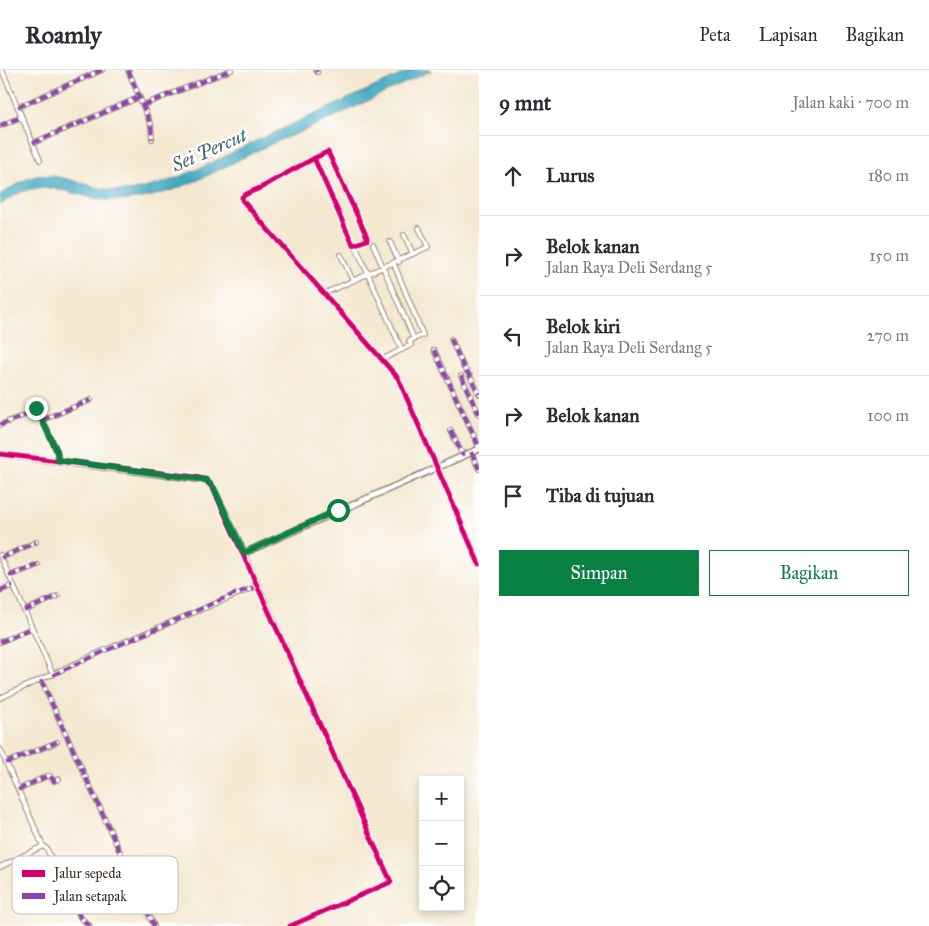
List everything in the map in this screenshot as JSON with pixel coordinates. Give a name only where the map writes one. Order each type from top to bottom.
[{"type":"street","points":[[2,70],[40,160]]},
{"type":"street","points":[[18,107],[102,70]]},
{"type":"street","points":[[128,70],[151,125],[152,139]]},
{"type":"street","points":[[144,105],[231,70]]},
{"type":"street","points":[[33,143],[140,97]]},
{"type":"street","points":[[0,126],[22,117]]},
{"type":"street","points":[[314,158],[353,246],[367,240],[367,236],[329,153],[326,152],[314,158],[298,166],[263,187],[245,195],[242,197],[242,200],[399,381],[479,564]]},
{"type":"street","points":[[323,294],[399,262],[428,247],[419,228]]},
{"type":"street","points":[[404,235],[413,254]]},
{"type":"street","points":[[390,242],[399,262]]},
{"type":"street","points":[[373,244],[414,338]]},
{"type":"street","points":[[356,247],[402,350]]},
{"type":"street","points":[[341,255],[353,281]]},
{"type":"street","points":[[381,360],[411,345],[409,340],[423,335],[394,264]]},
{"type":"street","points":[[451,339],[464,368],[479,394]]},
{"type":"street","points":[[244,553],[479,448],[434,350]]},
{"type":"street","points":[[461,376],[479,414]]},
{"type":"street","points":[[42,420],[91,400]]},
{"type":"street","points":[[35,404],[58,453],[58,460]]},
{"type":"street","points":[[0,426],[37,410]]},
{"type":"street","points":[[451,431],[463,456]]},
{"type":"street","points":[[471,452],[479,469]]},
{"type":"street","points":[[0,454],[206,480],[214,488],[391,882],[290,926]]},
{"type":"street","points":[[36,542],[1,559],[53,675]]},
{"type":"street","points":[[9,576],[38,565]]},
{"type":"street","points":[[0,570],[6,568]]},
{"type":"street","points":[[0,591],[13,586]]},
{"type":"street","points":[[0,698],[105,650],[250,589],[259,587]]},
{"type":"street","points":[[24,611],[58,596]]},
{"type":"street","points":[[0,642],[32,628]]},
{"type":"street","points":[[41,680],[122,856]]},
{"type":"street","points":[[6,763],[57,742]]},
{"type":"street","points":[[0,748],[43,846],[47,849],[50,856]]},
{"type":"street","points":[[18,790],[49,776],[54,781],[59,779]]},
{"type":"street","points":[[23,856],[43,846]]},
{"type":"street","points":[[0,867],[12,861]]},
{"type":"street","points":[[78,914],[80,918],[90,926]]},
{"type":"street","points":[[148,914],[154,926]]},
{"type":"street","points":[[306,919],[309,926]]},
{"type":"water","name":"Sei Percut","points":[[411,70],[432,70],[306,130],[272,143],[196,181],[167,192],[139,199],[113,200],[49,188],[38,188],[26,190],[0,205],[0,195],[22,181],[37,176],[60,177],[109,190],[121,191],[150,187],[197,170]]},
{"type":"marked path","points":[[18,107],[102,70]]},
{"type":"marked path","points":[[128,70],[151,125],[152,139]]},
{"type":"marked path","points":[[143,105],[231,70]]},
{"type":"marked path","points":[[33,143],[140,97]]},
{"type":"marked path","points":[[0,126],[21,117]]},
{"type":"marked path","points":[[451,339],[464,368],[479,394]]},
{"type":"marked path","points":[[434,350],[479,447]]},
{"type":"marked path","points":[[461,376],[479,414]]},
{"type":"marked path","points":[[42,420],[91,400]]},
{"type":"marked path","points":[[35,404],[57,451],[58,460]]},
{"type":"marked path","points":[[0,425],[37,410]]},
{"type":"marked path","points":[[451,431],[463,456]]},
{"type":"marked path","points":[[471,452],[479,469]]},
{"type":"marked path","points":[[1,558],[36,542]]},
{"type":"marked path","points":[[9,576],[38,565]]},
{"type":"marked path","points":[[0,591],[13,585]]},
{"type":"marked path","points":[[53,675],[227,597],[259,587]]},
{"type":"marked path","points":[[24,611],[58,596]]},
{"type":"marked path","points":[[0,642],[32,628]]},
{"type":"marked path","points":[[41,680],[122,856]]},
{"type":"marked path","points":[[6,763],[57,742]]},
{"type":"marked path","points":[[18,790],[47,776],[50,776],[54,781],[59,779]]},
{"type":"marked path","points":[[79,914],[90,926]]},
{"type":"marked path","points":[[148,914],[154,926]]},
{"type":"cycle path","points":[[314,158],[353,245],[367,240],[328,152],[327,152],[319,156],[310,160],[302,164],[247,194],[242,197],[242,200],[398,378],[479,564]]},
{"type":"cycle path","points":[[0,454],[195,477],[206,480],[213,488],[391,882],[290,926]]},
{"type":"route","points":[[36,408],[57,451],[58,460],[195,477],[210,482],[244,553],[338,510]]}]
